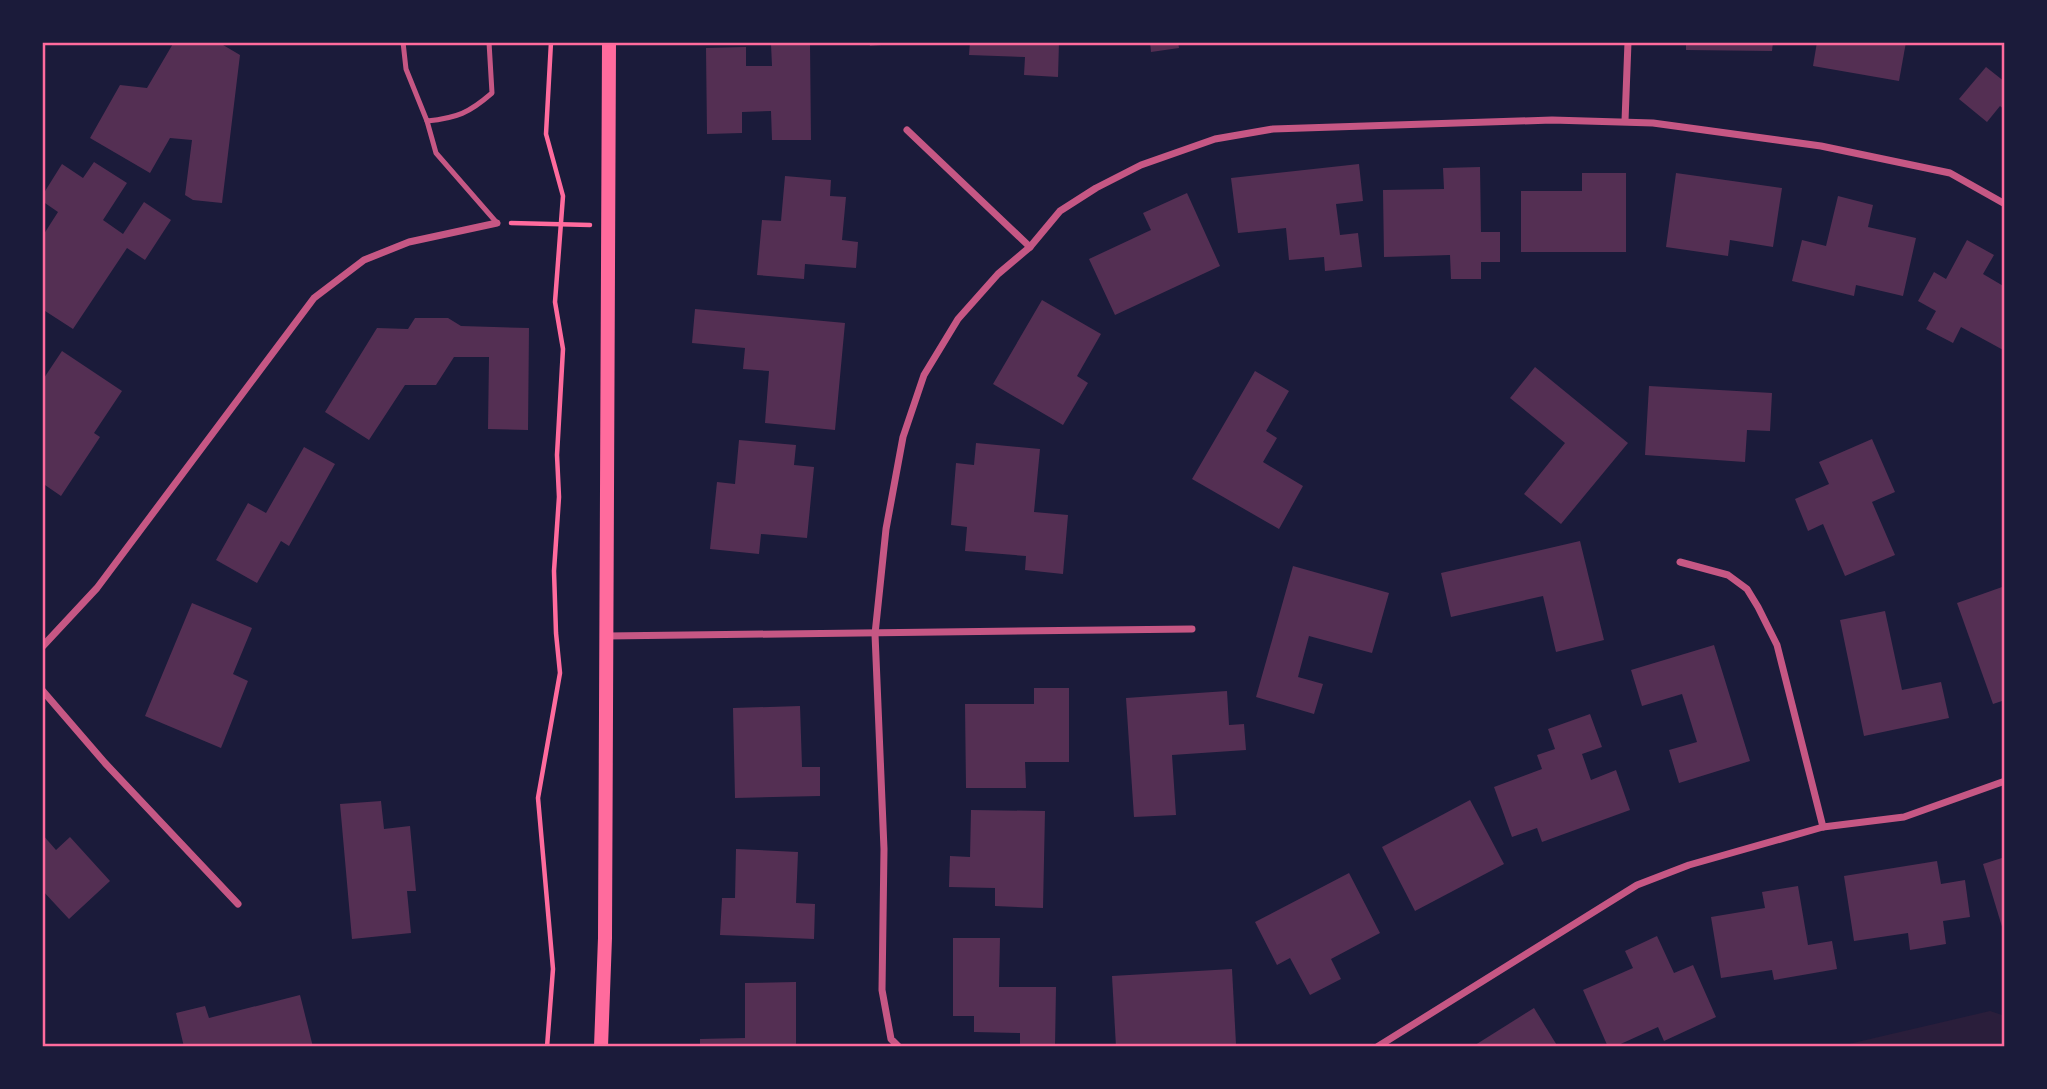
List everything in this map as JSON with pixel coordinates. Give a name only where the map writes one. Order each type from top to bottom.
[{"type":"main road","points":[[601,1047],[605,938],[609,42]]},
{"type":"street","points":[[1625,121],[1628,42]]},
{"type":"street","points":[[899,1047],[891,1039],[882,990],[884,849],[875,634],[886,530],[903,437],[924,375],[958,319],[998,274],[1030,247],[1060,211],[1096,188],[1141,165],[1215,139],[1273,130],[1552,120],[1625,121],[1821,146],[1950,173],[2005,204]]},
{"type":"street","points":[[907,130],[1030,247]]},
{"type":"street","points":[[42,647],[97,588],[314,298],[364,260],[409,242],[497,223]]},
{"type":"street","points":[[1680,562],[1728,575],[1747,589],[1758,607],[1777,645],[1823,827]]},
{"type":"street","points":[[607,636],[1192,629]]},
{"type":"street","points":[[42,690],[105,763],[238,904]]},
{"type":"street","points":[[1377,1047],[1637,885],[1689,865],[1823,827],[1903,817],[2005,782]]},
{"type":"lane","points":[[403,42],[406,69],[436,153],[497,223]]},
{"type":"lane","points":[[426,121],[454,118],[481,103],[492,93],[489,42]]},
{"type":"path","points":[[547,1047],[553,969],[538,798],[560,673],[555,572],[559,497],[557,456],[563,349],[555,302],[563,225],[563,197],[546,134],[551,42]]},
{"type":"path","points":[[497,223],[608,226]]},
{"type":"shaded area","points":[[1990,1011],[2005,1016],[2005,1047],[1836,1047]]},
{"type":"building","points":[[174,42],[218,42],[240,55],[222,203],[193,200],[185,195],[192,140],[170,138],[150,173],[90,138],[120,85],[147,88]]},
{"type":"building","points":[[869,42],[892,42],[893,44],[870,46]]},
{"type":"building","points":[[970,42],[1059,42],[1058,77],[1024,75],[1025,57],[969,55]]},
{"type":"building","points":[[1150,42],[1178,42],[1179,48],[1151,52]]},
{"type":"building","points":[[1493,42],[1533,42],[1533,45],[1493,45]]},
{"type":"building","points":[[1686,42],[1773,42],[1772,51],[1686,50]]},
{"type":"building","points":[[1817,42],[1906,42],[1899,81],[1813,66]]},
{"type":"building","points":[[771,44],[810,44],[811,140],[772,140],[771,111],[742,112],[742,133],[707,134],[706,48],[746,47],[746,66],[772,66]]},
{"type":"building","points":[[1986,67],[2005,82],[2005,110],[2000,106],[1987,122],[1959,99]]},
{"type":"building","points":[[94,162],[127,183],[103,220],[123,234],[144,202],[171,220],[145,260],[127,248],[73,329],[42,309],[42,237],[58,212],[42,201],[42,196],[62,164],[83,178]]},
{"type":"building","points":[[1359,164],[1363,201],[1336,204],[1340,235],[1358,233],[1362,267],[1325,271],[1324,257],[1289,260],[1286,228],[1238,233],[1231,178]]},
{"type":"building","points":[[1480,167],[1481,232],[1500,232],[1500,262],[1481,262],[1481,279],[1451,279],[1450,255],[1384,257],[1383,190],[1444,189],[1443,168]]},
{"type":"building","points":[[1582,173],[1626,173],[1626,252],[1521,252],[1521,191],[1582,191]]},
{"type":"building","points":[[1676,173],[1782,188],[1773,247],[1730,240],[1728,256],[1666,247]]},
{"type":"building","points":[[785,176],[831,180],[830,196],[846,197],[842,240],[858,242],[856,268],[805,264],[804,279],[757,275],[762,220],[781,221]]},
{"type":"building","points":[[1187,193],[1220,266],[1115,315],[1089,259],[1151,230],[1143,213]]},
{"type":"building","points":[[1838,196],[1873,205],[1868,227],[1916,238],[1903,296],[1856,285],[1854,296],[1792,281],[1802,240],[1826,246]]},
{"type":"building","points":[[1967,240],[1994,255],[1983,274],[2005,287],[2005,351],[1961,327],[1953,343],[1926,329],[1936,311],[1918,301],[1934,272],[1946,279]]},
{"type":"building","points":[[1042,300],[1101,334],[1077,376],[1088,383],[1063,425],[993,384]]},
{"type":"building","points":[[695,309],[845,323],[835,430],[765,423],[769,371],[743,369],[745,348],[692,343]]},
{"type":"building","points":[[415,318],[448,318],[461,326],[529,328],[528,430],[488,429],[489,357],[454,357],[436,385],[405,385],[369,440],[325,412],[377,328],[408,329]]},
{"type":"building","points":[[62,351],[122,391],[94,433],[100,437],[61,496],[42,483],[42,381]]},
{"type":"building","points":[[1535,367],[1628,443],[1561,524],[1524,494],[1565,443],[1510,398]]},
{"type":"building","points":[[1255,371],[1289,391],[1266,431],[1277,438],[1263,462],[1303,486],[1279,529],[1192,479]]},
{"type":"building","points":[[1649,386],[1772,393],[1770,431],[1747,430],[1745,462],[1645,455]]},
{"type":"building","points":[[1872,439],[1895,492],[1872,502],[1895,555],[1845,576],[1823,524],[1808,531],[1795,499],[1829,484],[1819,462]]},
{"type":"building","points":[[739,440],[796,445],[794,465],[814,467],[807,538],[761,534],[759,554],[710,549],[717,482],[735,484]]},
{"type":"building","points":[[976,443],[1040,449],[1034,512],[1068,515],[1063,574],[1025,570],[1026,556],[965,551],[967,527],[951,525],[956,463],[974,465]]},
{"type":"building","points":[[304,447],[335,464],[289,546],[281,541],[257,583],[216,560],[248,503],[266,513]]},
{"type":"building","points":[[1580,541],[1604,640],[1556,652],[1543,596],[1451,617],[1441,573]]},
{"type":"building","points":[[1293,566],[1389,593],[1372,653],[1309,636],[1298,677],[1323,684],[1314,714],[1256,697]]},
{"type":"building","points":[[2005,586],[2005,700],[1993,704],[1957,603]]},
{"type":"building","points":[[192,603],[252,628],[233,674],[248,681],[221,748],[145,716]]},
{"type":"building","points":[[1885,611],[1902,690],[1941,682],[1949,718],[1864,736],[1840,620]]},
{"type":"building","points":[[1714,645],[1750,761],[1679,783],[1669,750],[1697,742],[1682,694],[1642,706],[1631,670]]},
{"type":"building","points":[[1034,688],[1069,688],[1069,762],[1025,762],[1026,788],[966,788],[965,704],[1034,704]]},
{"type":"building","points":[[1227,691],[1229,725],[1244,724],[1246,750],[1172,755],[1176,815],[1134,817],[1126,698]]},
{"type":"building","points":[[800,706],[802,767],[820,767],[820,796],[735,798],[733,708]]},
{"type":"building","points":[[1590,714],[1602,747],[1582,754],[1591,780],[1616,770],[1630,810],[1542,842],[1537,828],[1512,837],[1494,787],[1542,769],[1537,755],[1555,749],[1548,729]]},
{"type":"building","points":[[1470,800],[1504,864],[1415,911],[1382,847]]},
{"type":"building","points":[[381,801],[384,829],[410,826],[416,891],[407,891],[411,933],[352,939],[340,804]]},
{"type":"building","points":[[971,810],[1045,811],[1043,908],[995,906],[995,888],[949,887],[950,856],[970,857]]},
{"type":"building","points":[[42,834],[56,850],[70,837],[110,881],[69,919],[42,890]]},
{"type":"building","points":[[736,849],[798,852],[796,903],[815,904],[814,939],[720,935],[722,898],[735,898]]},
{"type":"building","points":[[2005,857],[2005,929],[2003,930],[1983,864]]},
{"type":"building","points":[[1937,861],[1941,884],[1965,880],[1970,917],[1943,921],[1946,944],[1910,950],[1908,933],[1854,941],[1844,876]]},
{"type":"building","points":[[1349,873],[1380,933],[1331,959],[1341,979],[1310,995],[1290,958],[1277,965],[1255,922]]},
{"type":"building","points":[[1798,886],[1808,945],[1832,941],[1837,969],[1774,980],[1772,970],[1721,978],[1711,917],[1765,908],[1762,892]]},
{"type":"building","points":[[1657,936],[1674,973],[1693,965],[1716,1017],[1664,1041],[1658,1027],[1614,1047],[1608,1047],[1583,990],[1633,968],[1625,951]]},
{"type":"building","points":[[953,938],[1000,938],[999,987],[1056,987],[1055,1047],[1020,1047],[1020,1033],[974,1032],[974,1016],[953,1016]]},
{"type":"building","points":[[1232,969],[1236,1044],[1116,1047],[1112,976]]},
{"type":"building","points":[[796,982],[796,1047],[700,1047],[700,1039],[745,1038],[745,983]]},
{"type":"building","points":[[300,995],[313,1047],[184,1047],[176,1013],[205,1006],[209,1018]]},
{"type":"building","points":[[1534,1008],[1558,1047],[1472,1047]]}]
